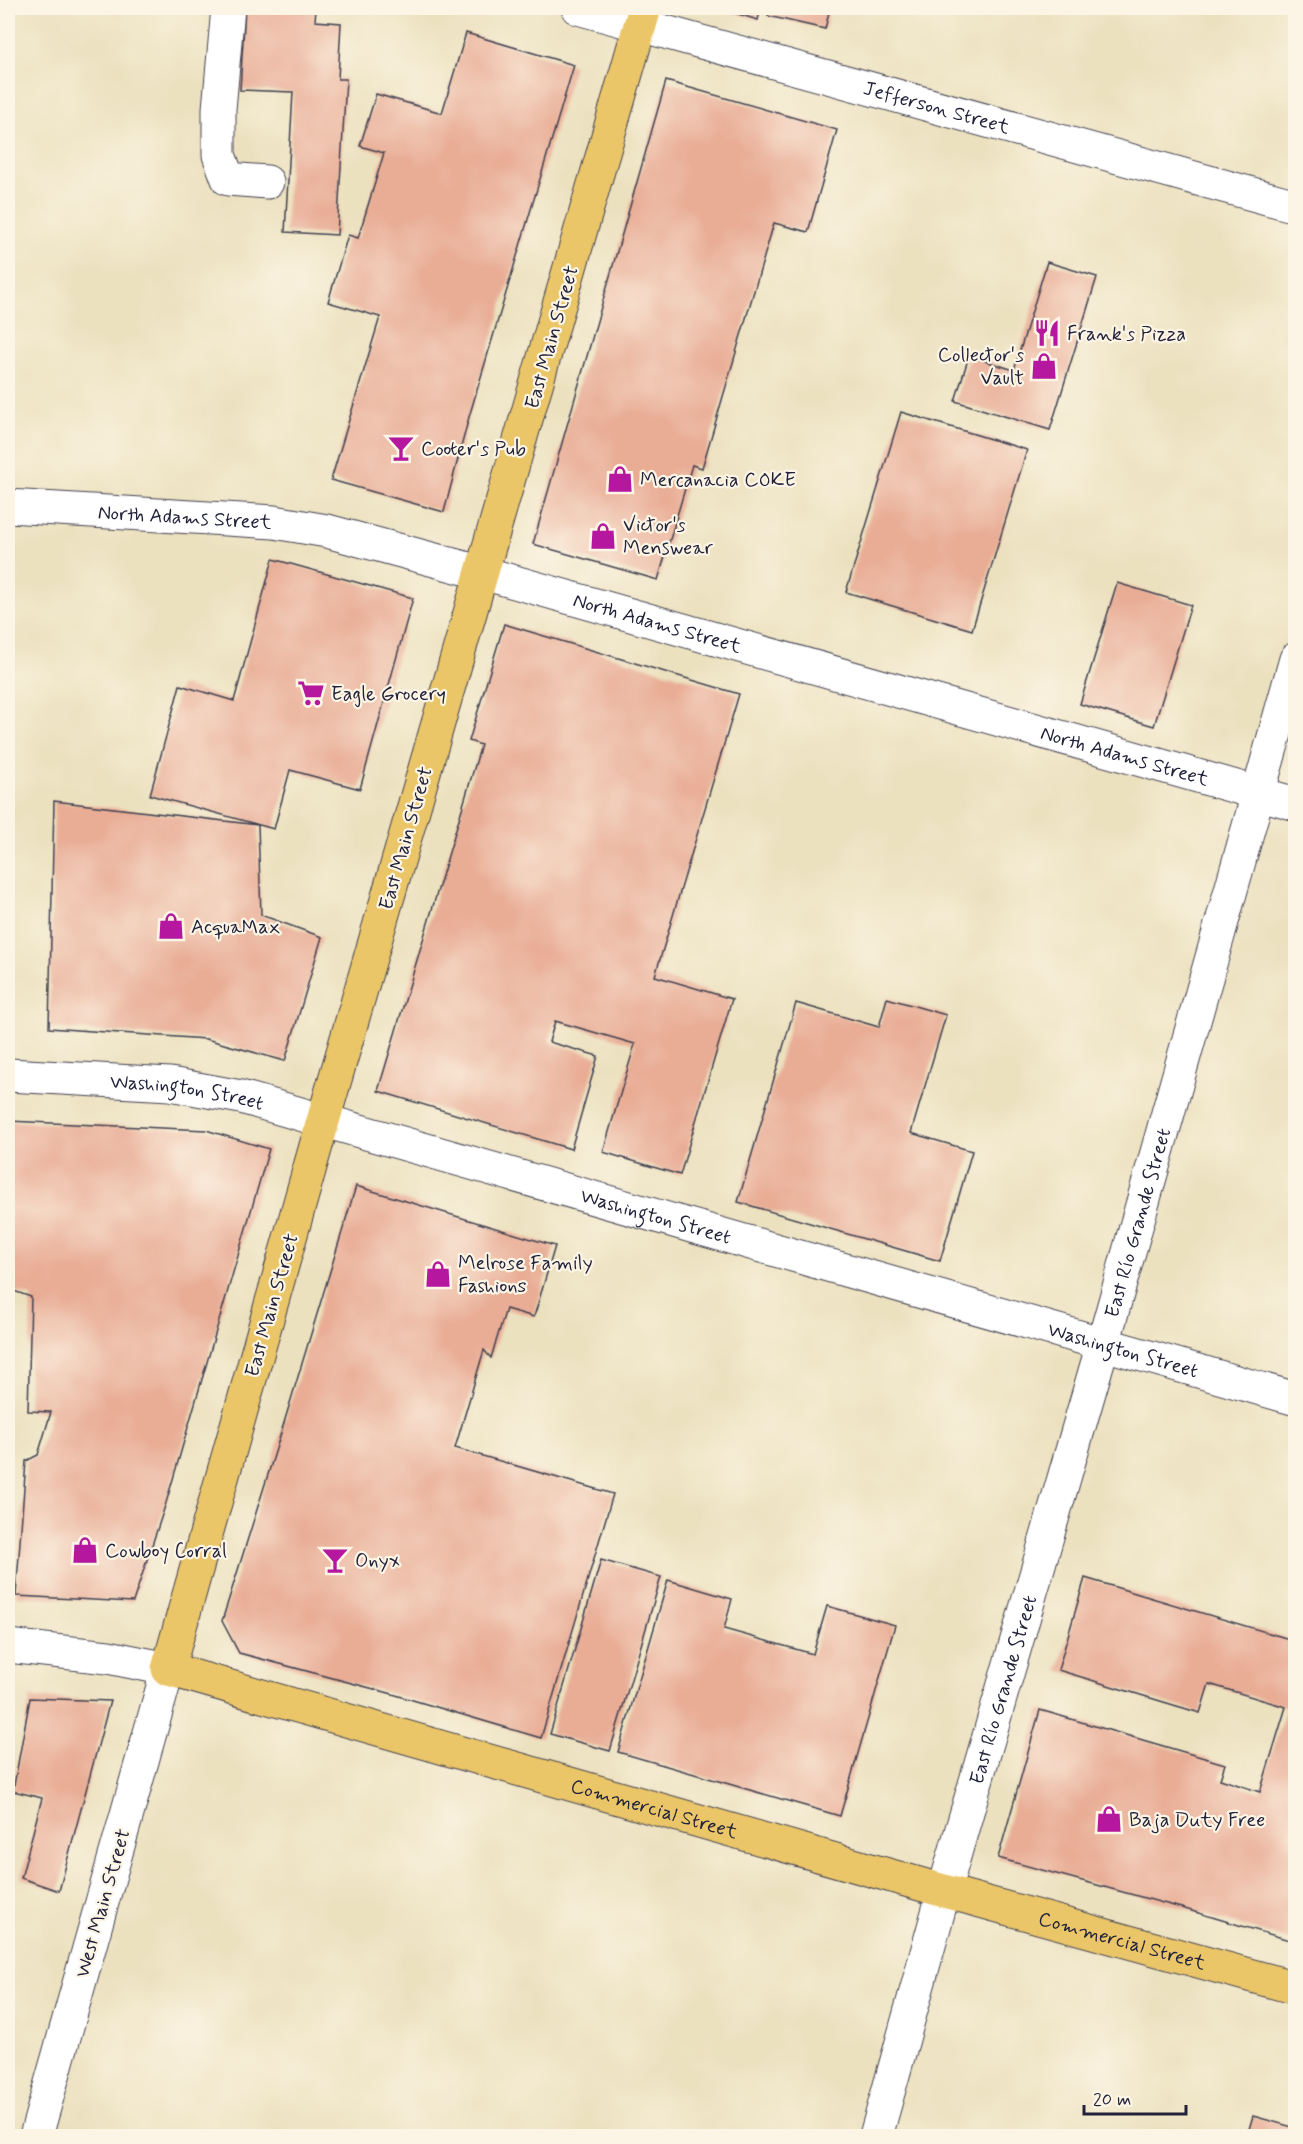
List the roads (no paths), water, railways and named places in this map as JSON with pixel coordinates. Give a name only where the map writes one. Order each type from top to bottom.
[{"type":"main road","name":"East Main Street","points":[[168,1669],[323,1121],[642,17]]},
{"type":"main road","name":"Commercial Street","points":[[168,1669],[944,1891],[1296,1988]]},
{"type":"street","points":[[228,8],[219,109],[219,155],[228,179],[267,182]]},
{"type":"street","name":"Jefferson Street","points":[[578,8],[642,17],[1296,206]]},
{"type":"street","name":"North Adams Street","points":[[8,506],[274,522],[327,531],[483,573],[1296,804]]},
{"type":"street","name":"East Río Grande Street","points":[[876,2136],[1296,659]]},
{"type":"street","name":"Washington Street","points":[[8,1075],[170,1084],[241,1097],[1296,1398]]},
{"type":"street","name":"Commercial Street","points":[[8,1646],[108,1657],[168,1669]]},
{"type":"street","name":"West Main Street","points":[[36,2136],[168,1669]]},
{"type":"place","name":"Frank's Pizza","points":[[1047,333]]},
{"type":"place","name":"Collector's Vault","points":[[1044,366]]},
{"type":"place","name":"Cooter's Pub","points":[[401,448]]},
{"type":"place","name":"Mercanacia COKE","points":[[620,479]]},
{"type":"place","name":"Victor's Menswear","points":[[603,536]]},
{"type":"place","name":"Eagle Grocery","points":[[311,693]]},
{"type":"place","name":"AcquaMax","points":[[171,926]]},
{"type":"place","name":"Melrose Family Fashions","points":[[438,1274]]},
{"type":"place","name":"Cowboy Corral","points":[[85,1550]]},
{"type":"place","name":"Onyx","points":[[335,1560]]},
{"type":"place","name":"Baja Duty Free","points":[[1109,1819]]}]
